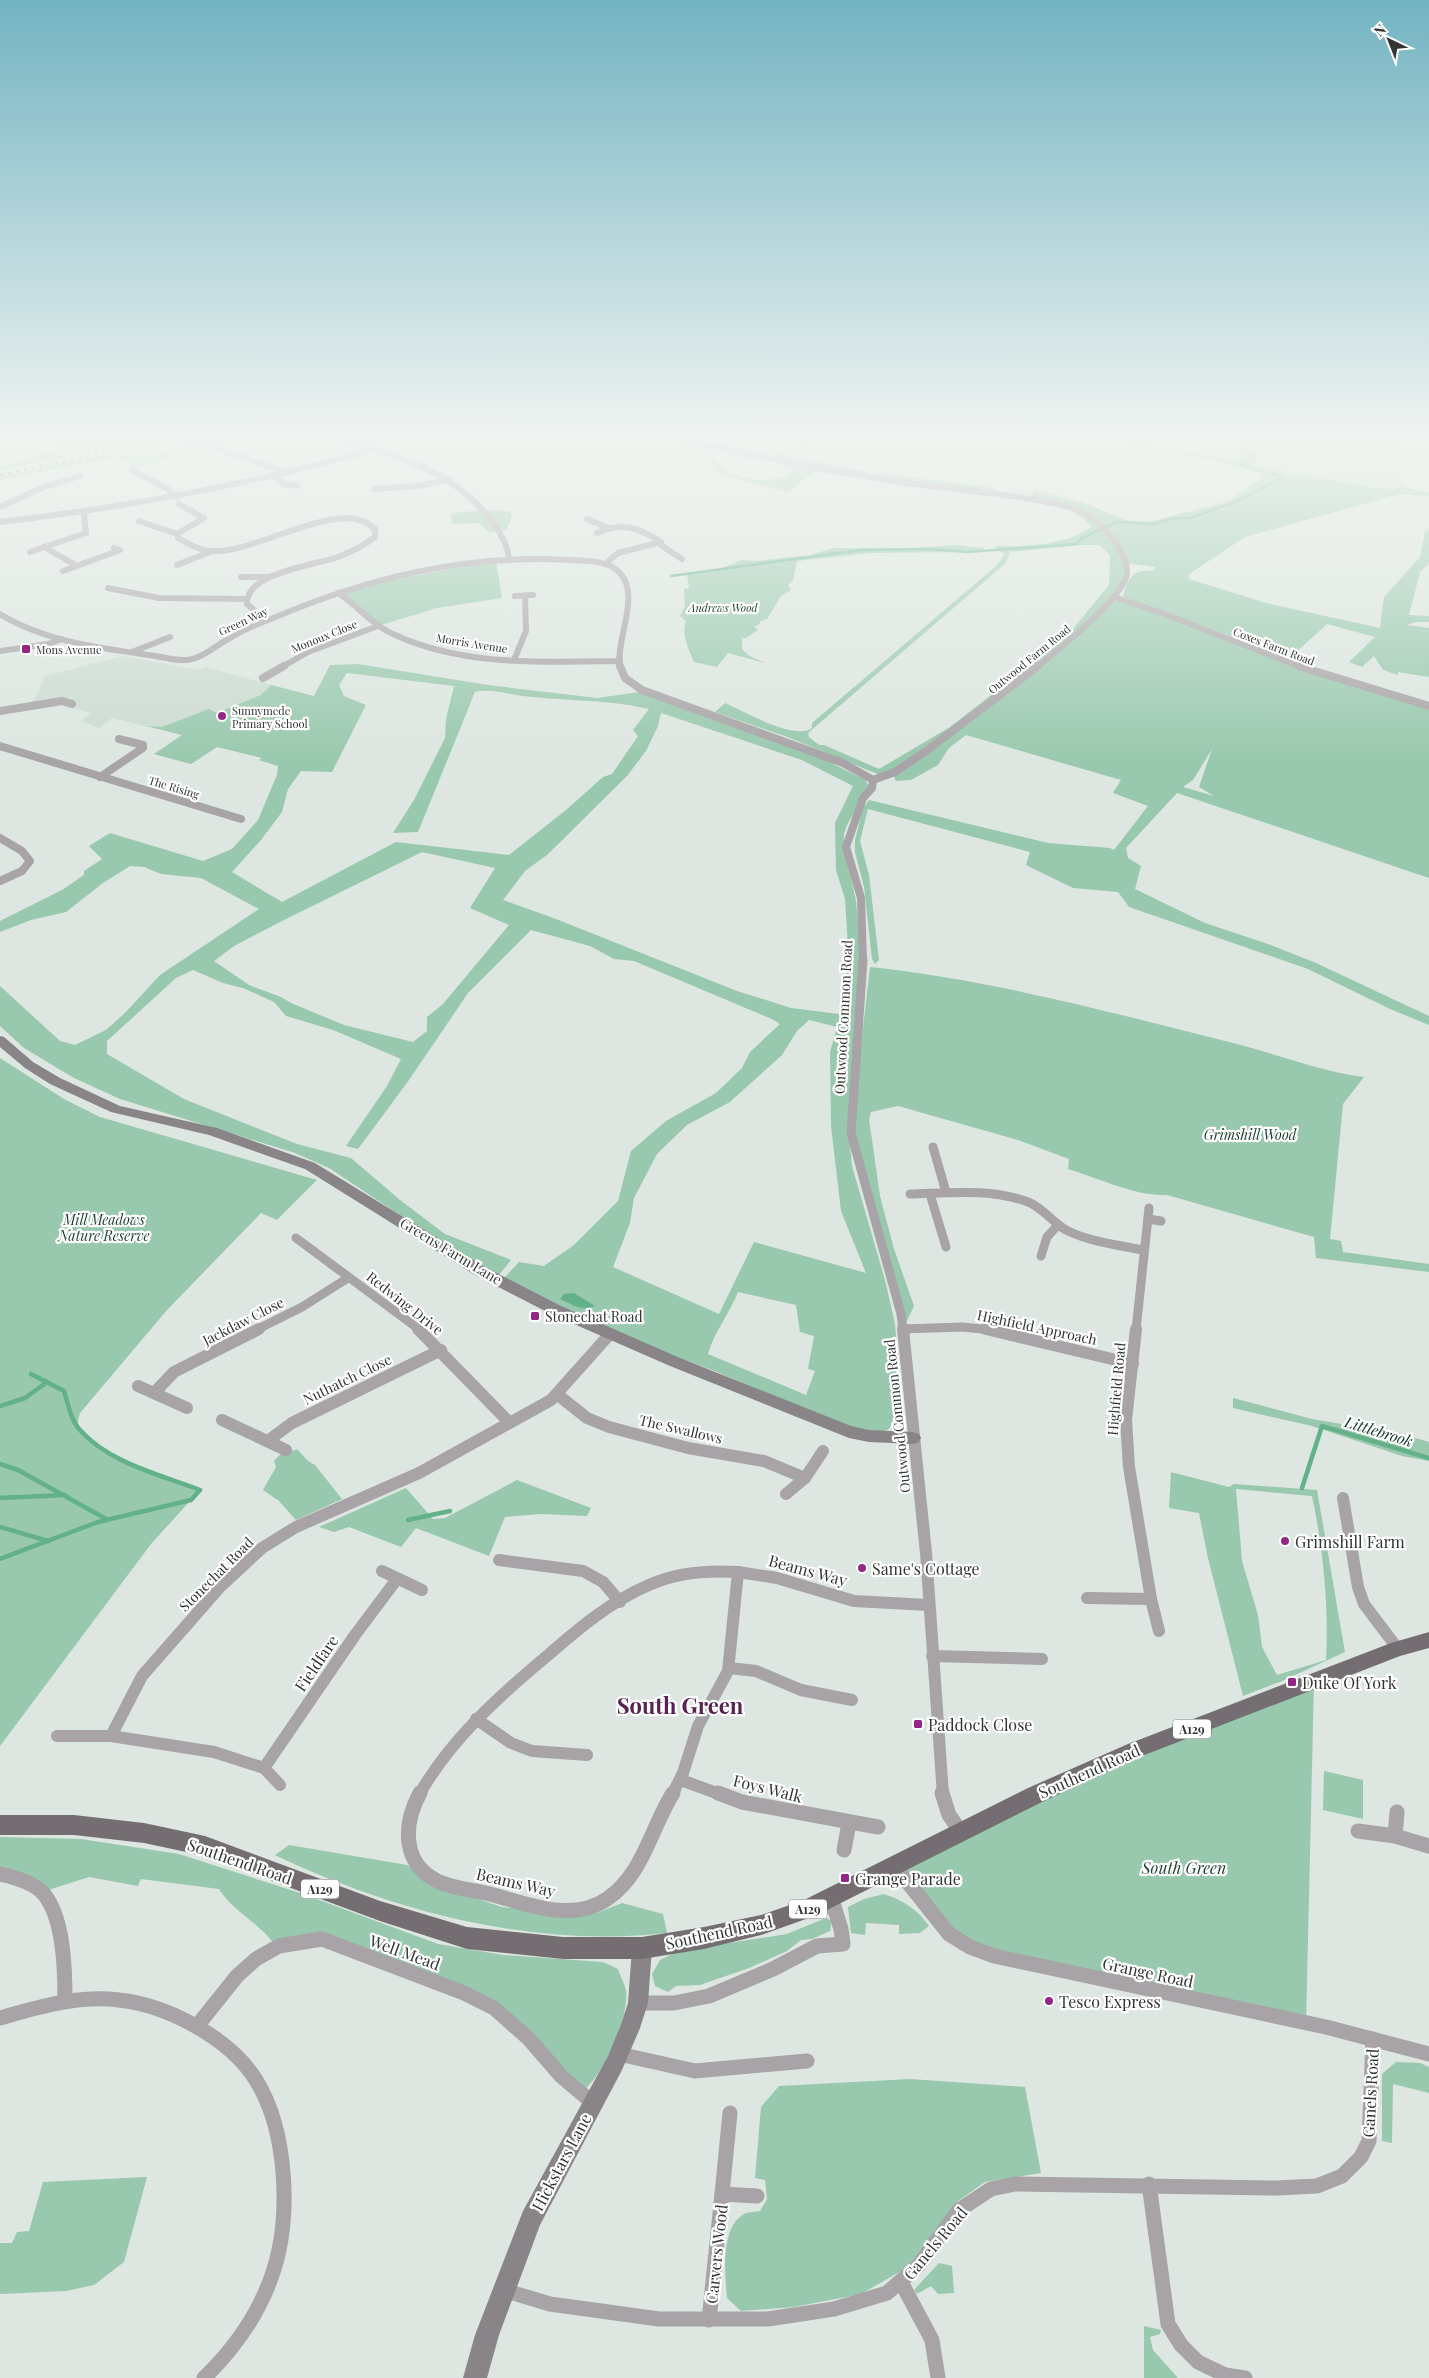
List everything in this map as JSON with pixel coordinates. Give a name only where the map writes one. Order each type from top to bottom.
[{"type":"main road","name":"Southend Road","points":[[0,1825],[74,1825],[144,1833],[205,1846],[380,1910],[467,1938],[563,1948],[642,1948],[761,1926],[809,1908],[960,1832],[1135,1750],[1398,1649],[1429,1640]]},
{"type":"street","points":[[30,552],[53,544]]},
{"type":"street","points":[[189,544],[212,551]]},
{"type":"street","points":[[177,565],[212,551],[243,548],[255,544]]},
{"type":"street","points":[[241,577],[270,577],[321,562],[363,544]]},
{"type":"street","points":[[504,544],[509,559],[605,564],[619,570],[624,577],[627,590],[627,620],[620,668],[624,678],[642,690],[843,763],[860,770],[873,780]]},
{"type":"street","points":[[605,564],[618,554],[654,544]]},
{"type":"street","points":[[661,544],[682,559]]},
{"type":"street","name":"Outwood Farm Road","points":[[873,780],[895,772],[996,699],[1064,646],[1114,597],[1127,576],[1126,563],[1116,544]]},
{"type":"street","points":[[44,547],[77,566]]},
{"type":"street","points":[[63,571],[120,550],[114,548]]},
{"type":"street","name":"Green Way","points":[[131,652],[178,660],[192,659],[266,620],[379,579],[422,569],[509,559]]},
{"type":"street","points":[[246,599],[252,589],[270,577]]},
{"type":"street","points":[[117,591],[125,586]]},
{"type":"street","points":[[108,588],[132,596],[172,601],[246,599]]},
{"type":"street","name":"Morris Avenue","points":[[338,593],[360,607],[378,626],[399,637],[425,646],[473,656],[514,660],[620,661]]},
{"type":"street","points":[[516,596],[533,595]]},
{"type":"street","points":[[514,660],[526,631],[525,596]]},
{"type":"street","name":"Coxes Farm Road","points":[[1114,597],[1162,613],[1316,673],[1429,706]]},
{"type":"street","points":[[246,599],[250,608],[266,620]]},
{"type":"street","points":[[0,614],[15,623],[62,639],[95,647],[131,652],[170,637]]},
{"type":"street","name":"Monoux Close","points":[[263,678],[279,667],[323,645],[378,626]]},
{"type":"street","points":[[0,651],[48,644],[62,639]]},
{"type":"street","name":"Monoux Close","points":[[279,667],[289,670]]},
{"type":"street","points":[[0,711],[62,701],[72,704]]},
{"type":"street","points":[[100,776],[143,748],[143,745],[119,739]]},
{"type":"street","name":"The Rising","points":[[0,746],[241,819]]},
{"type":"street","name":"Outwood Common Road","points":[[873,780],[872,788],[863,798],[846,847],[861,898],[863,958],[851,1133],[891,1277],[903,1329],[913,1438],[920,1488],[942,1793],[950,1815],[960,1832]]},
{"type":"street","points":[[0,838],[22,851],[30,861],[22,871],[0,881]]},
{"type":"street","name":"Greens Farm Lane","points":[[0,1040],[30,1065],[55,1081],[116,1109],[212,1131],[310,1166],[480,1271],[609,1335],[849,1432],[869,1436],[913,1438]]},
{"type":"street","points":[[933,1147],[946,1192]]},
{"type":"street","points":[[910,1194],[973,1192],[1013,1197],[1031,1202],[1047,1213],[1058,1225],[1070,1232],[1143,1250]]},
{"type":"street","points":[[930,1194],[946,1248]]},
{"type":"street","name":"Highfield Road","points":[[1159,1631],[1151,1599],[1127,1443],[1126,1420],[1148,1214],[1161,1221]]},
{"type":"street","points":[[1041,1256],[1047,1237],[1058,1225]]},
{"type":"street","name":"Redwing Drive","points":[[296,1238],[422,1332],[509,1422]]},
{"type":"street","name":"Jackdaw Close","points":[[154,1393],[174,1372],[302,1307],[348,1278]]},
{"type":"street","name":"Highfield Approach","points":[[903,1329],[962,1327],[986,1329],[1133,1364]]},
{"type":"street","name":"Stonechat Road","points":[[110,1736],[142,1676],[220,1587],[262,1548],[296,1527],[419,1473],[558,1394],[609,1335]]},
{"type":"street","name":"Nuthatch Close","points":[[269,1440],[292,1423],[441,1350]]},
{"type":"street","points":[[138,1386],[187,1408]]},
{"type":"street","name":"The Swallows","points":[[558,1394],[587,1418],[609,1427],[688,1448],[764,1461],[805,1478]]},
{"type":"street","points":[[222,1420],[269,1440],[286,1450]]},
{"type":"street","points":[[786,1494],[805,1478],[823,1451]]},
{"type":"street","points":[[1343,1498],[1358,1587],[1364,1604],[1398,1649]]},
{"type":"street","points":[[499,1560],[583,1571],[603,1582],[620,1602]]},
{"type":"street","points":[[382,1571],[422,1590]]},
{"type":"street","name":"Beams Way","points":[[738,1572],[729,1668],[700,1722],[681,1780],[664,1808],[648,1846],[626,1884],[606,1900],[592,1906],[562,1911],[519,1904],[481,1891],[443,1885],[429,1876],[416,1863],[409,1847],[407,1821],[424,1786],[476,1719],[548,1655],[620,1602],[667,1578],[695,1572],[738,1572],[777,1578],[853,1600],[888,1604],[928,1605]]},
{"type":"street","name":"Fieldfare","points":[[264,1768],[355,1635],[397,1579]]},
{"type":"street","points":[[1087,1598],[1151,1599]]},
{"type":"street","points":[[932,1656],[1042,1659]]},
{"type":"street","points":[[729,1668],[756,1671],[801,1690],[852,1700]]},
{"type":"street","points":[[476,1719],[511,1743],[532,1751],[587,1755]]},
{"type":"street","points":[[56,1736],[110,1736],[214,1752],[264,1768],[280,1785]]},
{"type":"street","name":"Foys Walk","points":[[681,1780],[742,1802],[878,1828]]},
{"type":"street","points":[[1395,1836],[1397,1812]]},
{"type":"street","points":[[844,1850],[849,1823]]},
{"type":"street","points":[[1358,1831],[1395,1836],[1429,1846]]},
{"type":"street","name":"Grange Road","points":[[894,1865],[949,1934],[970,1946],[994,1956],[1326,2027],[1429,2054]]},
{"type":"street","points":[[0,1874],[14,1877],[42,1892],[52,1909],[66,1974],[64,2000]]},
{"type":"street","points":[[638,2003],[674,2003],[709,1996],[773,1969],[817,1946],[843,1944],[841,1929],[830,1898]]},
{"type":"street","name":"Well Mead","points":[[197,2026],[241,1973],[266,1953],[301,1941],[322,1940],[446,1986],[494,2008],[528,2039],[561,2076],[593,2103]]},
{"type":"street","name":"Hickstars Lane","points":[[475,2378],[503,2290],[531,2219],[619,2054],[638,2003],[642,1948]]},
{"type":"street","points":[[0,2018],[64,2000],[112,1998],[170,2014],[197,2026],[233,2053],[256,2080],[274,2120],[283,2174],[284,2204],[280,2240],[268,2284],[250,2323],[226,2357],[204,2378]]},
{"type":"street","name":"Ganels Road","points":[[503,2290],[550,2304],[660,2319],[768,2319],[834,2309],[887,2293],[918,2266],[959,2210],[991,2189],[1015,2184],[1149,2184],[1276,2188],[1317,2186],[1342,2176],[1361,2157],[1369,2141],[1373,2039]]},
{"type":"street","points":[[619,2054],[695,2071],[807,2060]]},
{"type":"street","points":[[722,2194],[730,2113]]},
{"type":"street","points":[[1149,2184],[1168,2324],[1181,2345],[1198,2362],[1225,2374],[1246,2378]]},
{"type":"street","name":"Carvers Wood","points":[[709,2320],[722,2194],[757,2196]]},
{"type":"street","points":[[901,2282],[932,2340],[938,2378]]},
{"type":"shaded area","name":"Sunnymede Primary School","points":[[123,656],[199,670],[205,667],[361,709],[282,763],[217,747],[191,764],[154,754],[182,735],[112,718],[99,728],[81,721],[91,713],[63,705],[30,710],[30,705],[38,693],[45,676]]},
{"type":"shaded area","points":[[574,1293],[595,1306],[582,1308],[560,1299],[564,1294]]},
{"type":"green space","points":[[1045,544],[1234,544],[1189,574],[1189,579],[1266,603],[1380,628],[1384,597],[1420,557],[1423,544],[1429,544],[1429,563],[1420,572],[1409,615],[1429,616],[1429,622],[1416,622],[1407,625],[1429,628],[1429,677],[1398,672],[1398,675],[1383,670],[1374,656],[1362,667],[1349,662],[1375,637],[1327,624],[1294,654],[1305,658],[1307,662],[1305,663],[1123,597],[1132,576],[1141,571],[1153,571],[1155,567],[1126,563],[1118,547],[1126,573],[1114,597],[1280,660],[1429,706],[1429,878],[1177,793],[1126,848],[1128,858],[1141,866],[1135,889],[1205,923],[1268,944],[1316,963],[1429,1016],[1429,1025],[1390,1009],[1308,969],[1129,907],[1118,892],[1073,888],[1026,865],[1030,852],[868,809],[860,841],[869,875],[879,960],[875,964],[872,959],[864,887],[855,852],[855,840],[863,808],[869,800],[1048,843],[1110,848],[1114,850],[1148,806],[1113,793],[1121,780],[966,735],[949,748],[938,765],[911,780],[896,781],[892,773],[895,770],[880,775],[790,738],[715,712],[725,703],[782,728],[804,731],[812,728],[812,723],[995,567],[1005,554],[995,549],[996,546]],"holes":[[[1100,545],[1110,556],[1109,585],[1067,636],[950,727],[879,769],[824,745],[819,745],[809,737],[808,733],[1006,563],[1010,552]],[[1212,749],[1199,787],[1214,796],[1183,787],[1193,780]]]},
{"type":"green space","name":"Andrews Wood","points":[[958,545],[984,548],[987,552],[872,553],[797,561],[793,581],[788,585],[791,590],[781,596],[767,619],[760,621],[760,624],[754,627],[758,630],[746,638],[742,638],[742,649],[748,655],[765,663],[728,653],[717,667],[694,662],[690,653],[684,631],[686,621],[680,616],[685,606],[684,589],[689,588],[687,574],[719,569],[742,560],[756,561],[810,555],[833,548],[911,548]]},
{"type":"green space","points":[[496,561],[502,598],[437,608],[378,626],[338,593],[362,585]]},
{"type":"green space","points":[[358,664],[488,685],[597,698],[639,692],[810,752],[865,780],[869,786],[844,834],[844,846],[856,901],[859,932],[859,965],[849,1134],[852,1166],[885,1280],[895,1324],[900,1381],[898,1403],[890,1428],[884,1432],[846,1427],[812,1414],[715,1371],[670,1355],[586,1319],[504,1278],[519,1262],[544,1266],[574,1245],[618,1201],[631,1151],[666,1121],[716,1093],[742,1068],[750,1052],[780,1024],[774,1020],[634,961],[614,959],[590,946],[531,930],[468,993],[409,1080],[358,1149],[346,1146],[387,1086],[401,1059],[333,1030],[286,1016],[274,1002],[243,988],[223,983],[193,970],[176,978],[107,1041],[107,1054],[184,1099],[297,1144],[351,1158],[400,1200],[445,1234],[511,1260],[499,1275],[451,1249],[329,1168],[295,1153],[120,1099],[74,1078],[24,1048],[0,1026],[0,986],[60,1041],[75,1045],[106,1030],[125,1013],[160,975],[259,909],[201,878],[161,874],[144,867],[130,866],[103,883],[66,912],[31,920],[0,932],[0,921],[62,890],[84,875],[84,871],[102,859],[89,846],[110,833],[203,861],[232,849],[258,820],[277,775],[278,766],[259,760],[262,758],[217,747],[191,764],[154,754],[182,735],[147,726],[162,727],[209,709],[217,713],[261,695],[271,685],[314,696],[330,665]],"holes":[[[347,673],[454,686],[446,719],[445,738],[414,800],[393,833],[418,832],[475,692],[492,691],[538,698],[617,703],[649,709],[633,730],[638,736],[612,774],[603,777],[566,810],[509,855],[396,842],[282,902],[232,872],[261,840],[282,812],[288,789],[301,771],[332,772],[366,705],[344,696],[339,685]],[[661,713],[802,760],[853,786],[835,823],[836,870],[845,899],[849,963],[839,1014],[791,1008],[737,991],[556,919],[503,900],[525,871],[547,855],[627,776],[646,751],[658,726]],[[422,852],[495,868],[470,908],[509,925],[443,1004],[427,1017],[427,1031],[413,1042],[344,1025],[249,985],[214,961],[234,946]],[[809,1020],[837,1027],[830,1052],[831,1126],[841,1211],[866,1273],[754,1242],[719,1314],[613,1267],[630,1223],[634,1198],[657,1154],[687,1125],[730,1102],[782,1055],[797,1031]],[[738,1292],[796,1305],[800,1332],[814,1336],[808,1369],[815,1371],[806,1395],[708,1354],[714,1338]]]},
{"type":"green space","name":"Grimshill Wood","points":[[870,967],[962,980],[1098,1009],[1233,1043],[1314,1067],[1364,1077],[1343,1104],[1330,1239],[1341,1241],[1343,1252],[1429,1264],[1429,1272],[1316,1258],[1314,1237],[1167,1195],[1142,1193],[1116,1186],[1068,1169],[1069,1159],[1018,1140],[898,1106],[871,1112],[869,1119],[880,1196],[894,1249],[914,1306],[903,1329],[851,1133]]},
{"type":"green space","name":"Mill Meadows Nature Reserve","points":[[0,1058],[64,1099],[100,1117],[317,1180],[277,1220],[261,1213],[167,1310],[80,1413],[79,1428],[87,1437],[100,1446],[135,1464],[200,1490],[151,1544],[0,1746]]},
{"type":"green space","points":[[1233,1398],[1312,1419],[1401,1434],[1429,1442],[1429,1461],[1402,1456],[1312,1426],[1233,1408]]},
{"type":"green space","points":[[289,1445],[293,1451],[297,1449],[308,1461],[315,1465],[342,1499],[296,1520],[279,1501],[263,1490],[276,1467],[274,1461]]},
{"type":"green space","points":[[1171,1472],[1229,1487],[1234,1484],[1317,1490],[1345,1652],[1282,1681],[1243,1696],[1208,1558],[1199,1513],[1169,1508]],"holes":[[[1236,1489],[1312,1496],[1324,1577],[1327,1619],[1326,1660],[1277,1675],[1262,1647],[1258,1615],[1242,1561]]]},
{"type":"green space","points":[[517,1480],[591,1508],[587,1516],[541,1514],[505,1517],[489,1556],[416,1528],[401,1547],[349,1527],[334,1532],[319,1527],[406,1488],[433,1519],[445,1518]]},
{"type":"green space","name":"South Green","points":[[1314,1682],[1306,2024],[970,1947],[894,1865],[940,1843]]},
{"type":"green space","points":[[1324,1771],[1363,1780],[1363,1819],[1323,1810]]},
{"type":"green space","points":[[0,1837],[81,1839],[179,1854],[306,1895],[438,1944],[503,1955],[603,1962],[618,1969],[626,1991],[624,2015],[620,2029],[608,2057],[586,2088],[494,2008],[322,1940],[277,1948],[264,1932],[232,1905],[219,1889],[141,1879],[138,1886],[89,1877],[42,1892],[0,1870]]},
{"type":"green space","points":[[289,1845],[407,1865],[433,1884],[502,1907],[556,1913],[597,1913],[622,1903],[663,1914],[667,1933],[617,1936],[566,1935],[516,1930],[466,1921],[416,1909],[368,1893],[275,1855]]},
{"type":"green space","points":[[884,1894],[909,1906],[929,1926],[920,1933],[899,1934],[899,1925],[866,1923],[865,1935],[851,1933],[848,1907],[864,1899]]},
{"type":"green space","points":[[826,1918],[832,1921],[830,1931],[812,1939],[801,1940],[787,1951],[749,1968],[700,1985],[676,1986],[668,1992],[655,1986],[652,1974],[660,1960],[678,1951],[787,1934]]},
{"type":"green space","points":[[1396,2062],[1420,2063],[1429,2067],[1429,2093],[1393,2084],[1392,2143],[1382,2141],[1382,2074]]},
{"type":"green space","points":[[910,2079],[1025,2087],[1041,2173],[985,2182],[958,2201],[908,2267],[861,2294],[794,2307],[741,2311],[727,2298],[725,2277],[726,2252],[731,2230],[736,2221],[744,2214],[760,2211],[767,2199],[765,2180],[755,2178],[761,2107],[779,2086]]},
{"type":"green space","points":[[147,2177],[124,2262],[94,2285],[66,2291],[0,2294],[0,2243],[12,2243],[17,2232],[29,2231],[43,2182]]},
{"type":"green space","points":[[939,2263],[952,2266],[954,2293],[938,2294],[931,2286],[917,2294],[914,2290]]},
{"type":"green space","points":[[1144,2326],[1161,2330],[1160,2334],[1150,2337],[1153,2350],[1178,2378],[1144,2378]]},
{"type":"waterway","points":[[671,576],[862,550],[930,549],[967,552],[1077,544]]},
{"type":"waterway","points":[[31,1374],[47,1382]]},
{"type":"waterway","points":[[0,1406],[25,1398],[47,1382]]},
{"type":"waterway","points":[[47,1382],[64,1391],[74,1422],[92,1441],[106,1451],[136,1467],[200,1490],[191,1500],[108,1520]]},
{"type":"waterway","name":"Littlebrook","points":[[1302,1488],[1322,1426],[1429,1458]]},
{"type":"waterway","points":[[0,1464],[18,1470],[63,1495]]},
{"type":"waterway","points":[[0,1498],[63,1495]]},
{"type":"waterway","points":[[63,1495],[108,1520]]},
{"type":"waterway","points":[[408,1520],[450,1511]]},
{"type":"waterway","points":[[48,1541],[108,1520]]},
{"type":"waterway","points":[[0,1527],[48,1541]]},
{"type":"waterway","points":[[0,1559],[48,1541]]},
{"type":"place","name":"Mons Avenue","points":[[26,649]]},
{"type":"place","name":"Sunnymede Primary School","points":[[222,716]]},
{"type":"place","name":"Stonechat Road","points":[[535,1316]]},
{"type":"place","name":"Grimshill Farm","points":[[1285,1541]]},
{"type":"place","name":"Same's Cottage","points":[[862,1568]]},
{"type":"place","name":"Duke Of York","points":[[1292,1682]]},
{"type":"place","name":"Paddock Close","points":[[918,1724]]},
{"type":"place","name":"Grange Parade","points":[[845,1878]]},
{"type":"place","name":"Tesco Express","points":[[1049,2001]]},
{"type":"district","name":"South Green","points":[[680,1705]]}]
